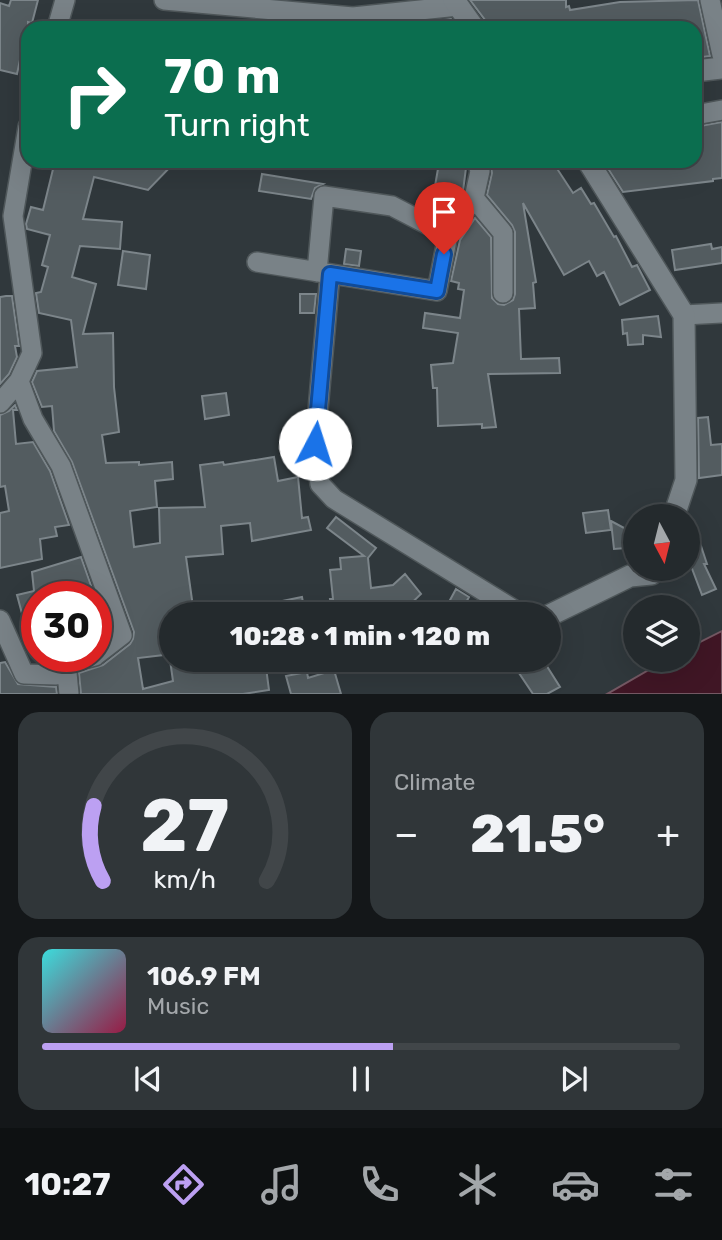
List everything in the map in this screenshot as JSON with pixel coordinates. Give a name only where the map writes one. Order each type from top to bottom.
[{"type":"street","points":[[59,21],[65,0]]},
{"type":"street","points":[[710,0],[722,55]]},
{"type":"street","points":[[171,1],[302,7],[353,17],[465,17]]},
{"type":"street","points":[[702,70],[722,68]]},
{"type":"street","points":[[702,114],[722,110]]},
{"type":"street","points":[[0,403],[19,381],[32,354],[13,216],[21,168]]},
{"type":"street","points":[[257,262],[437,291],[448,235],[474,198],[479,168]]},
{"type":"street","points":[[592,168],[684,315],[686,481],[678,504]]},
{"type":"street","points":[[448,235],[392,206],[324,196],[324,273],[315,444],[320,484],[334,499],[501,602]]},
{"type":"street","points":[[474,198],[503,233],[503,293]]},
{"type":"street","points":[[684,315],[722,313]]},
{"type":"street","points":[[19,381],[33,419],[61,466],[103,581]]},
{"type":"street","points":[[561,610],[623,579]]},
{"type":"street","points":[[112,607],[122,635],[112,643]]},
{"type":"street","points":[[0,620],[24,674],[66,673],[69,694]]},
{"type":"shaded area","points":[[722,631],[722,694],[607,694],[645,672],[700,672],[700,642]]},
{"type":"building","points":[[11,0],[38,0],[33,21],[21,21],[21,55],[17,74],[0,70],[0,3],[9,6]]},
{"type":"building","points":[[470,0],[566,0],[566,7],[569,6],[570,10],[620,2],[698,0],[710,56],[702,57],[702,21],[485,20]]},
{"type":"building","points":[[722,122],[722,178],[623,192],[608,168],[702,168],[702,126]]},
{"type":"building","points":[[53,168],[169,168],[148,190],[94,177],[83,219],[122,222],[120,249],[80,246],[72,277],[96,284],[83,334],[113,333],[114,387],[119,432],[102,435],[106,463],[139,462],[139,465],[172,462],[173,479],[155,481],[157,507],[130,511],[134,547],[160,543],[159,508],[205,507],[200,465],[223,462],[224,465],[274,457],[278,481],[298,477],[302,518],[308,517],[311,530],[252,541],[250,523],[221,526],[223,554],[186,557],[192,602],[159,602],[159,656],[138,658],[143,689],[173,681],[172,672],[267,672],[269,690],[243,694],[81,694],[79,673],[112,672],[112,658],[130,644],[134,632],[72,462],[54,431],[52,406],[42,407],[32,382],[37,371],[77,367],[71,320],[39,313],[36,293],[41,292],[48,267],[42,265],[50,235],[27,229],[31,207],[43,210]]},
{"type":"building","points":[[438,168],[466,168],[463,191],[435,186]]},
{"type":"building","points":[[491,168],[557,168],[573,193],[581,188],[591,204],[594,203],[632,267],[637,265],[650,290],[620,305],[604,272],[597,276],[589,261],[564,275],[523,203],[536,282],[533,283],[535,308],[519,309],[521,359],[559,358],[560,373],[488,374],[496,427],[482,428],[482,424],[438,426],[437,388],[433,388],[431,365],[453,363],[458,333],[423,328],[425,313],[460,318],[464,290],[458,289],[459,283],[451,281],[460,240],[475,218],[491,237],[492,298],[498,304],[504,305],[513,300],[515,294],[515,232],[487,195]]},
{"type":"building","points":[[262,174],[323,184],[315,188],[311,199],[259,191]]},
{"type":"building","points":[[711,244],[712,249],[722,247],[722,263],[675,270],[672,250]]},
{"type":"building","points":[[346,249],[361,251],[359,266],[344,264]]},
{"type":"building","points":[[123,251],[150,255],[146,289],[118,285]]},
{"type":"building","points":[[300,294],[316,294],[314,313],[300,313]]},
{"type":"building","points":[[12,296],[19,346],[15,346],[17,357],[9,374],[0,384],[0,297]]},
{"type":"building","points":[[658,316],[661,337],[643,335],[643,344],[628,345],[627,333],[623,334],[622,320]]},
{"type":"building","points":[[226,393],[229,415],[205,419],[202,396]]},
{"type":"building","points":[[15,405],[17,410],[13,410],[16,444],[33,442],[50,471],[69,525],[55,527],[57,536],[40,539],[42,559],[0,568],[0,513],[9,511],[5,486],[0,487],[0,415]]},
{"type":"building","points":[[708,417],[711,445],[722,444],[722,475],[699,478],[698,418]]},
{"type":"building","points":[[608,510],[611,530],[586,533],[583,513]]},
{"type":"building","points":[[336,517],[376,548],[368,558],[371,588],[393,585],[405,574],[421,594],[413,602],[330,602],[330,599],[333,599],[330,570],[341,569],[340,558],[364,556],[327,528]]},
{"type":"building","points":[[611,521],[623,527],[623,548],[614,549]]},
{"type":"building","points":[[700,543],[707,564],[704,564],[716,589],[702,595],[697,581],[700,581]]},
{"type":"building","points":[[81,557],[89,581],[33,581],[32,572]]},
{"type":"building","points":[[456,589],[469,597],[466,602],[449,602]]},
{"type":"building","points":[[21,594],[21,610],[17,595]]},
{"type":"building","points":[[302,597],[303,602],[282,602]]},
{"type":"building","points":[[5,662],[18,684],[56,687],[57,694],[0,694],[0,663]]},
{"type":"building","points":[[307,672],[308,678],[335,672],[341,694],[291,694],[286,676]]},
{"type":"building","points":[[551,672],[560,687],[547,694],[533,694],[519,673]]},
{"type":"route","points":[[315,444],[330,274],[437,291],[444,254]]}]
